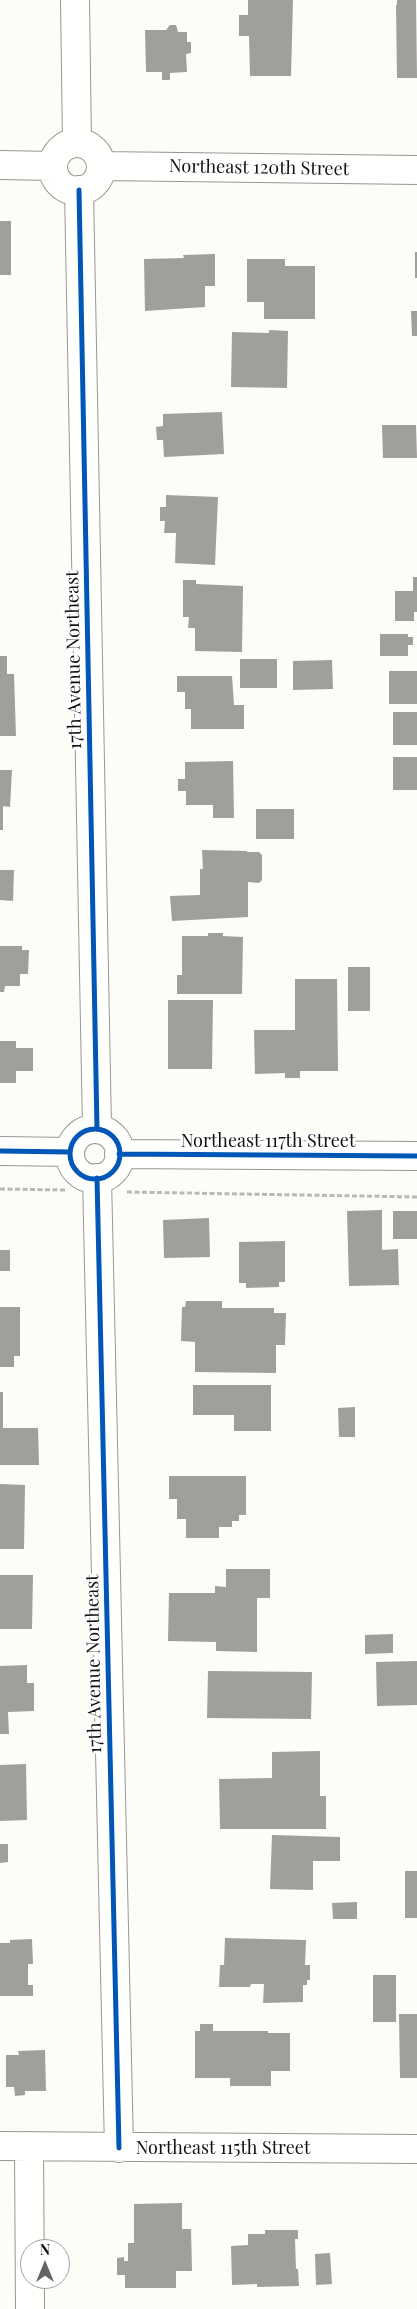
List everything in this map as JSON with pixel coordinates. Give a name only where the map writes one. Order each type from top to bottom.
[{"type":"street","points":[[75,0],[77,143]]},
{"type":"street","points":[[77,143],[92,148],[98,155],[101,166],[98,178],[93,185],[79,190],[65,188],[59,183],[53,166],[57,154],[62,149],[77,143]]},
{"type":"street","points":[[0,165],[53,166]]},
{"type":"street","name":"Northeast 120th Street","points":[[101,166],[417,170]]},
{"type":"street","name":"17th Avenue Northeast","points":[[79,190],[97,1130]]},
{"type":"street","points":[[97,1130],[105,1131],[112,1136],[116,1142],[119,1154],[112,1172],[87,1184],[82,1175],[76,1170],[70,1152],[75,1139],[81,1133],[97,1130]]},
{"type":"street","points":[[0,1151],[70,1152]]},
{"type":"street","name":"Northeast 117th Street","points":[[119,1154],[417,1156]]},
{"type":"street","name":"17th Avenue Northeast","points":[[87,1184],[119,2148]]},
{"type":"street","name":"Northeast 115th Street","points":[[0,2146],[417,2149]]},
{"type":"street","points":[[29,2146],[30,2309]]},
{"type":"path","points":[[0,1189],[87,1184]]},
{"type":"path","points":[[126,1192],[417,1197]]},
{"type":"building","points":[[248,0],[293,0],[291,76],[250,76],[249,36],[239,36],[239,15],[248,15]]},
{"type":"building","points":[[397,0],[416,0],[417,78],[397,78]]},
{"type":"building","points":[[170,25],[176,25],[178,32],[187,32],[187,42],[191,42],[191,53],[186,54],[187,72],[170,73],[170,80],[162,80],[162,72],[146,72],[145,30],[166,30]]},
{"type":"building","points":[[0,221],[11,221],[11,275],[0,275]]},
{"type":"building","points":[[415,252],[417,252],[417,278],[415,278]]},
{"type":"building","points":[[215,254],[215,286],[205,286],[205,307],[145,311],[144,259],[184,258],[183,255]]},
{"type":"building","points":[[247,259],[285,259],[285,266],[315,266],[315,319],[264,319],[264,302],[247,302]]},
{"type":"building","points":[[411,311],[417,311],[417,336],[412,336]]},
{"type":"building","points":[[269,330],[288,331],[287,388],[231,387],[232,332],[269,333]]},
{"type":"building","points":[[222,412],[224,454],[164,457],[163,440],[157,440],[156,427],[163,426],[163,414]]},
{"type":"building","points":[[382,425],[416,425],[417,458],[383,458]]},
{"type":"building","points":[[166,495],[218,497],[215,565],[175,563],[176,533],[164,533],[165,521],[160,521],[160,507],[166,507]]},
{"type":"building","points":[[413,577],[417,577],[417,612],[414,612],[414,621],[395,621],[395,591],[413,591]]},
{"type":"building","points":[[183,580],[196,580],[196,584],[243,586],[242,652],[195,651],[195,628],[188,628],[189,617],[183,617]]},
{"type":"building","points":[[380,634],[408,634],[408,637],[413,637],[413,645],[408,645],[408,656],[380,656]]},
{"type":"building","points":[[0,656],[7,656],[7,674],[14,674],[16,736],[0,736]]},
{"type":"building","points":[[240,659],[277,659],[277,688],[240,688]]},
{"type":"building","points":[[332,660],[333,689],[293,690],[293,661]]},
{"type":"building","points":[[389,671],[417,671],[417,704],[389,704]]},
{"type":"building","points":[[177,676],[232,676],[234,705],[244,705],[244,729],[191,729],[191,709],[185,709],[185,692],[177,692]]},
{"type":"building","points":[[393,712],[417,712],[417,745],[393,745]]},
{"type":"building","points":[[393,757],[417,757],[417,790],[393,790]]},
{"type":"building","points":[[233,761],[234,818],[213,818],[213,805],[186,805],[186,791],[178,791],[178,779],[185,779],[185,762]]},
{"type":"building","points":[[0,770],[12,770],[10,807],[3,806],[3,830],[0,830]]},
{"type":"building","points":[[256,809],[294,809],[294,839],[256,839]]},
{"type":"building","points":[[202,850],[259,852],[262,855],[262,880],[259,883],[248,882],[248,917],[172,921],[170,896],[200,895],[200,869],[203,869]]},
{"type":"building","points":[[0,870],[14,870],[13,901],[0,900]]},
{"type":"building","points":[[208,933],[223,933],[223,936],[243,937],[242,994],[177,994],[177,975],[182,975],[182,936],[208,936]]},
{"type":"building","points":[[0,946],[22,946],[22,950],[29,950],[28,974],[20,974],[20,986],[5,986],[4,992],[0,992]]},
{"type":"building","points":[[348,967],[370,967],[370,1011],[348,1011]]},
{"type":"building","points":[[295,979],[337,979],[338,1071],[300,1071],[300,1078],[285,1078],[285,1073],[255,1074],[254,1030],[295,1030]]},
{"type":"building","points":[[168,1000],[213,1000],[212,1069],[168,1069]]},
{"type":"building","points":[[0,1041],[16,1041],[16,1048],[33,1048],[33,1071],[16,1071],[16,1083],[0,1083]]},
{"type":"building","points":[[382,1210],[382,1250],[398,1249],[399,1285],[349,1286],[347,1211]]},
{"type":"building","points":[[393,1211],[417,1211],[417,1239],[393,1239]]},
{"type":"building","points":[[209,1218],[210,1257],[164,1258],[163,1220]]},
{"type":"building","points":[[285,1241],[285,1282],[279,1282],[279,1287],[246,1288],[246,1283],[239,1283],[239,1242]]},
{"type":"building","points":[[0,1250],[10,1250],[10,1271],[0,1271]]},
{"type":"building","points":[[186,1301],[222,1301],[222,1308],[274,1308],[274,1313],[286,1313],[285,1345],[276,1345],[276,1373],[195,1372],[195,1342],[181,1341],[182,1307],[185,1307]]},
{"type":"building","points":[[0,1307],[20,1307],[20,1356],[14,1356],[14,1367],[0,1367]]},
{"type":"building","points":[[193,1385],[271,1385],[271,1431],[234,1431],[234,1415],[193,1415]]},
{"type":"building","points":[[0,1392],[3,1392],[3,1428],[38,1428],[39,1465],[0,1465]]},
{"type":"building","points":[[355,1407],[355,1437],[339,1437],[338,1408]]},
{"type":"building","points":[[169,1476],[246,1476],[246,1515],[239,1515],[239,1521],[232,1521],[232,1527],[219,1527],[219,1538],[186,1538],[186,1519],[177,1519],[177,1499],[169,1499]]},
{"type":"building","points":[[0,1484],[25,1485],[24,1549],[0,1549]]},
{"type":"building","points":[[226,1569],[270,1569],[270,1598],[257,1598],[257,1652],[216,1651],[216,1642],[168,1641],[169,1593],[215,1593],[215,1586],[226,1587]]},
{"type":"building","points":[[0,1575],[33,1575],[32,1629],[0,1629]]},
{"type":"building","points":[[393,1634],[393,1653],[365,1654],[365,1635]]},
{"type":"building","points":[[417,1661],[417,1705],[377,1706],[376,1662]]},
{"type":"building","points":[[27,1665],[27,1683],[34,1683],[34,1711],[8,1712],[9,1734],[0,1734],[0,1666]]},
{"type":"building","points":[[208,1671],[312,1672],[311,1719],[207,1718]]},
{"type":"building","points":[[320,1751],[320,1796],[326,1796],[326,1829],[220,1829],[219,1779],[272,1778],[272,1752]]},
{"type":"building","points":[[26,1764],[27,1820],[0,1821],[0,1765]]},
{"type":"building","points":[[272,1835],[340,1837],[340,1861],[313,1861],[313,1890],[270,1889]]},
{"type":"building","points":[[0,1844],[8,1844],[8,1862],[0,1863]]},
{"type":"building","points":[[405,1871],[417,1871],[417,1918],[405,1918]]},
{"type":"building","points":[[357,1902],[357,1919],[333,1919],[332,1903]]},
{"type":"building","points":[[225,1938],[306,1940],[305,1965],[310,1965],[310,1980],[307,1980],[307,1985],[303,1985],[303,2002],[263,2003],[264,1984],[251,1984],[250,1987],[219,1987],[220,1965],[224,1965]]},
{"type":"building","points":[[32,1939],[33,1964],[28,1964],[28,1985],[33,1985],[33,1996],[0,1996],[0,1943],[10,1943],[10,1940]]},
{"type":"building","points":[[373,1975],[396,1975],[396,2022],[373,2022]]},
{"type":"building","points":[[399,2014],[417,2014],[417,2078],[400,2078]]},
{"type":"building","points":[[200,2024],[213,2024],[213,2031],[290,2033],[290,2071],[271,2071],[271,2086],[230,2086],[230,2078],[195,2078],[195,2031],[200,2031]]},
{"type":"building","points":[[45,2050],[46,2091],[25,2091],[25,2095],[15,2096],[14,2087],[6,2087],[6,2055],[19,2055],[18,2051]]},
{"type":"building","points":[[182,2203],[182,2229],[191,2229],[192,2271],[176,2271],[176,2288],[125,2288],[125,2275],[117,2275],[117,2258],[124,2257],[124,2261],[128,2261],[128,2243],[134,2243],[134,2204]]},
{"type":"building","points":[[265,2230],[298,2230],[298,2239],[295,2239],[296,2269],[298,2269],[299,2286],[257,2287],[257,2284],[232,2285],[231,2246],[248,2245],[248,2234],[265,2234]]},
{"type":"building","points":[[330,2253],[332,2284],[316,2285],[315,2254]]},
{"type":"cycle path","points":[[79,190],[97,1129]]},
{"type":"cycle path","points":[[95,1129],[104,1131],[115,1140],[120,1154],[118,1163],[109,1174],[95,1179],[86,1177],[75,1168],[70,1154],[72,1145],[81,1134],[95,1129]]},
{"type":"cycle path","points":[[0,1151],[70,1152]]},
{"type":"cycle path","points":[[119,1154],[417,1156]]},
{"type":"cycle path","points":[[97,1178],[119,2148]]}]
